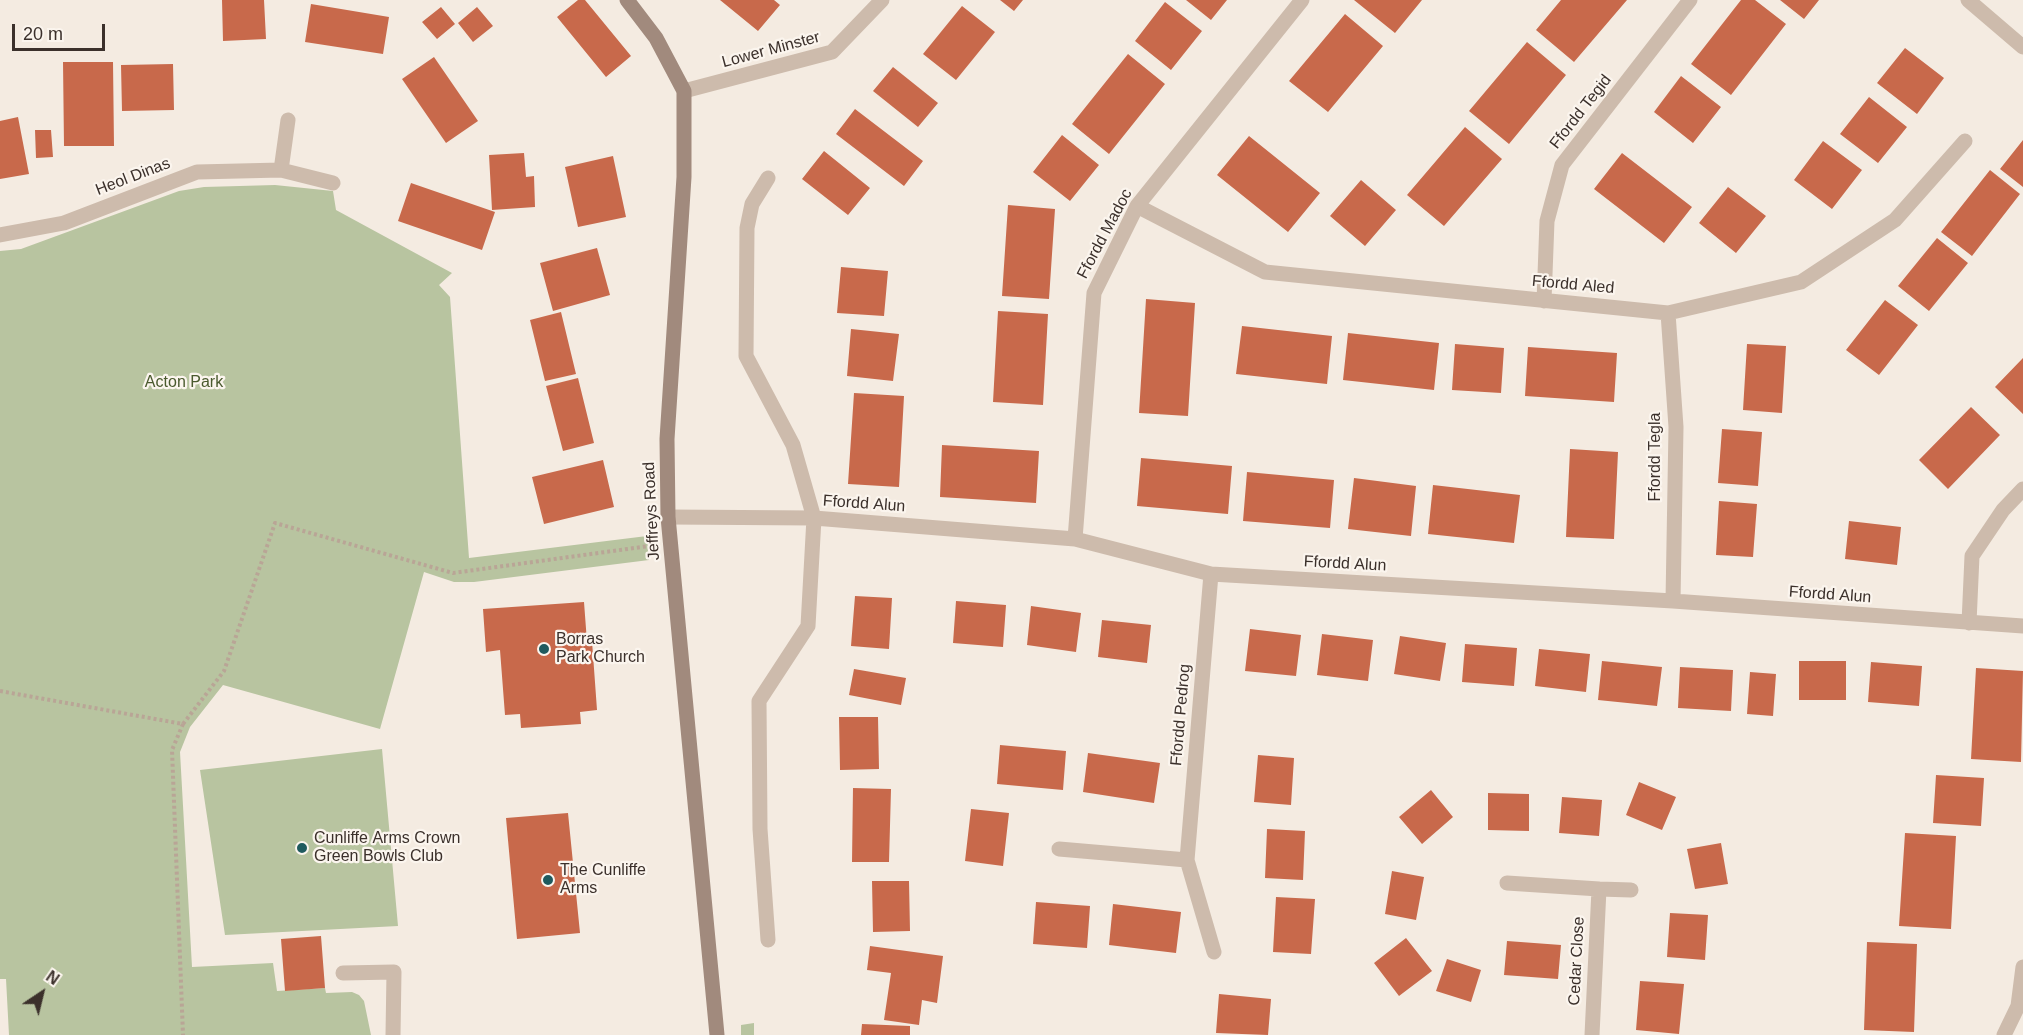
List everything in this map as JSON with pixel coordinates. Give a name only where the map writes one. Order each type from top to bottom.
[{"type":"street","name":"Jeffreys Road","points":[[627,0],[656,38],[684,91],[684,177],[667,439],[668,517],[717,1035]]},
{"type":"street","name":"Lower Minster","points":[[684,91],[832,52],[882,0]]},
{"type":"street","name":"Ffordd Madoc","points":[[1075,539],[1094,293],[1137,206],[1302,0]]},
{"type":"street","name":"Ffordd Tegid","points":[[1544,301],[1547,221],[1562,165],[1690,0]]},
{"type":"street","points":[[1968,0],[2023,47]]},
{"type":"street","points":[[281,170],[288,120]]},
{"type":"street","name":"Ffordd Aled","points":[[1137,206],[1265,272],[1668,313],[1801,282],[1895,220],[1965,141]]},
{"type":"street","name":"Heol Dinas","points":[[0,235],[64,223],[196,172],[281,170],[333,183]]},
{"type":"street","points":[[768,178],[752,204],[747,228],[746,356],[793,445],[814,518],[808,626],[759,701],[760,829],[768,940]]},
{"type":"street","name":"Ffordd Tegla","points":[[1668,313],[1676,427],[1673,601]]},
{"type":"street","points":[[1969,623],[1972,556],[2003,510],[2023,489]]},
{"type":"street","name":"Ffordd Alun","points":[[668,517],[814,518],[1075,539],[1211,574],[1673,601],[2023,626]]},
{"type":"street","name":"Ffordd Pedrog","points":[[1211,574],[1187,860],[1214,952]]},
{"type":"street","points":[[1059,849],[1187,860]]},
{"type":"street","points":[[1507,883],[1631,891]]},
{"type":"street","name":"Cedar Close","points":[[1592,1035],[1599,889]]},
{"type":"street","points":[[2004,1035],[2018,1006],[2023,967]]},
{"type":"street","points":[[343,973],[394,972],[393,1035]]},
{"type":"path","points":[[183,1035],[172,750],[183,724],[224,671],[275,524],[453,573],[671,543]]},
{"type":"path","points":[[0,691],[183,724]]},
{"type":"green space","name":"Acton Park","points":[[275,185],[333,191],[336,210],[452,273],[439,285],[450,297],[469,558],[647,536],[649,560],[474,582],[454,582],[424,572],[380,729],[223,685],[190,727],[180,752],[192,967],[273,963],[277,991],[325,988],[326,993],[352,992],[364,1001],[371,1035],[9,1035],[6,979],[0,979],[0,251],[21,249],[179,191],[204,187]]},
{"type":"green space","name":"Cunliffe Arms Crown Green Bowls Club","points":[[382,749],[398,926],[225,935],[200,770]]},
{"type":"green space","points":[[754,1023],[754,1035],[741,1035],[741,1025]]},
{"type":"building","points":[[222,0],[264,0],[266,39],[223,41]]},
{"type":"building","points":[[578,0],[585,0],[631,56],[606,77],[557,17]]},
{"type":"building","points":[[720,0],[774,0],[780,5],[758,31]]},
{"type":"building","points":[[1000,0],[1023,0],[1014,11]]},
{"type":"building","points":[[1186,0],[1227,0],[1211,20]]},
{"type":"building","points":[[1354,0],[1422,0],[1395,33]]},
{"type":"building","points":[[1561,0],[1627,0],[1574,62],[1536,30]]},
{"type":"building","points":[[1741,0],[1755,0],[1786,24],[1731,95],[1691,64]]},
{"type":"building","points":[[1780,0],[1819,0],[1804,19]]},
{"type":"building","points":[[1165,2],[1202,31],[1171,70],[1135,41]]},
{"type":"building","points":[[311,4],[389,17],[383,54],[305,42]]},
{"type":"building","points":[[962,6],[995,32],[956,80],[923,54]]},
{"type":"building","points":[[441,7],[455,24],[437,39],[422,22]]},
{"type":"building","points":[[477,7],[493,26],[473,42],[458,23]]},
{"type":"building","points":[[1345,14],[1383,46],[1328,112],[1289,81]]},
{"type":"building","points":[[1527,42],[1566,75],[1509,144],[1469,111]]},
{"type":"building","points":[[1905,48],[1944,78],[1917,114],[1877,83]]},
{"type":"building","points":[[1128,54],[1165,84],[1109,154],[1072,124]]},
{"type":"building","points":[[434,57],[478,121],[446,143],[402,79]]},
{"type":"building","points":[[63,62],[113,62],[114,146],[64,146]]},
{"type":"building","points":[[173,64],[174,110],[122,111],[121,65]]},
{"type":"building","points":[[893,67],[938,103],[918,127],[873,91]]},
{"type":"building","points":[[1681,76],[1721,107],[1693,143],[1654,112]]},
{"type":"building","points":[[1869,97],[1907,127],[1878,163],[1840,134]]},
{"type":"building","points":[[855,109],[923,161],[904,186],[836,134]]},
{"type":"building","points":[[18,117],[29,174],[0,179],[0,121]]},
{"type":"building","points":[[1465,127],[1502,159],[1444,226],[1407,195]]},
{"type":"building","points":[[35,130],[51,130],[53,157],[36,158]]},
{"type":"building","points":[[1062,135],[1099,165],[1070,201],[1033,172]]},
{"type":"building","points":[[1249,136],[1320,193],[1288,232],[1217,175]]},
{"type":"building","points":[[2023,140],[2023,187],[2000,169]]},
{"type":"building","points":[[1823,141],[1862,170],[1832,209],[1794,180]]},
{"type":"building","points":[[824,151],[870,188],[848,215],[802,179]]},
{"type":"building","points":[[524,153],[526,177],[534,176],[535,207],[492,210],[489,155]]},
{"type":"building","points":[[1622,153],[1692,207],[1664,243],[1594,189]]},
{"type":"building","points":[[613,156],[626,217],[578,227],[565,167]]},
{"type":"building","points":[[1990,170],[2020,194],[1972,256],[1941,232]]},
{"type":"building","points":[[1361,180],[1396,210],[1365,246],[1330,216]]},
{"type":"building","points":[[411,183],[495,212],[482,250],[398,221]]},
{"type":"building","points":[[1728,187],[1766,216],[1736,253],[1699,223]]},
{"type":"building","points":[[1008,205],[1055,209],[1049,299],[1002,296]]},
{"type":"building","points":[[1937,238],[1968,263],[1929,311],[1898,286]]},
{"type":"building","points":[[597,248],[610,295],[553,311],[540,263]]},
{"type":"building","points":[[841,267],[888,271],[884,316],[837,313]]},
{"type":"building","points":[[1146,299],[1195,303],[1188,416],[1139,413]]},
{"type":"building","points":[[1885,300],[1918,325],[1879,375],[1846,350]]},
{"type":"building","points":[[998,311],[1048,314],[1043,405],[993,402]]},
{"type":"building","points":[[561,312],[576,374],[545,381],[530,320]]},
{"type":"building","points":[[1242,326],[1332,336],[1327,384],[1236,374]]},
{"type":"building","points":[[851,329],[899,334],[893,381],[847,376]]},
{"type":"building","points":[[1348,333],[1439,343],[1434,390],[1343,380]]},
{"type":"building","points":[[1455,344],[1504,348],[1501,393],[1452,390]]},
{"type":"building","points":[[1747,344],[1786,346],[1782,413],[1743,410]]},
{"type":"building","points":[[1528,347],[1617,353],[1614,402],[1525,396]]},
{"type":"building","points":[[2023,358],[2023,414],[1995,387]]},
{"type":"building","points":[[578,378],[594,443],[563,451],[546,386]]},
{"type":"building","points":[[854,393],[904,396],[899,487],[848,484]]},
{"type":"building","points":[[1971,407],[2000,435],[1948,489],[1919,460]]},
{"type":"building","points":[[1722,429],[1762,432],[1758,486],[1718,483]]},
{"type":"building","points":[[942,445],[1039,451],[1036,503],[940,497]]},
{"type":"building","points":[[1570,449],[1618,452],[1614,539],[1566,537]]},
{"type":"building","points":[[1141,458],[1232,466],[1228,514],[1137,506]]},
{"type":"building","points":[[603,460],[614,507],[544,524],[532,477]]},
{"type":"building","points":[[1247,472],[1334,480],[1330,528],[1243,521]]},
{"type":"building","points":[[1354,478],[1416,486],[1411,536],[1348,529]]},
{"type":"building","points":[[1433,485],[1520,495],[1514,543],[1428,534]]},
{"type":"building","points":[[1719,501],[1757,504],[1753,557],[1716,555]]},
{"type":"building","points":[[1849,521],[1901,527],[1897,565],[1845,559]]},
{"type":"building","points":[[855,596],[892,598],[889,649],[851,646]]},
{"type":"building","points":[[956,601],[1006,605],[1003,647],[953,643]]},
{"type":"building","points":[[584,602],[587,642],[592,641],[597,710],[580,712],[581,724],[521,728],[520,714],[505,715],[500,650],[486,652],[483,609]]},
{"type":"building","points":[[1031,606],[1081,613],[1076,652],[1027,645]]},
{"type":"building","points":[[1102,620],[1151,625],[1147,663],[1098,657]]},
{"type":"building","points":[[1250,629],[1301,635],[1296,676],[1245,671]]},
{"type":"building","points":[[1322,634],[1373,640],[1368,681],[1317,675]]},
{"type":"building","points":[[1400,636],[1446,643],[1440,681],[1394,674]]},
{"type":"building","points":[[1465,644],[1517,648],[1514,686],[1462,682]]},
{"type":"building","points":[[1539,649],[1590,654],[1586,692],[1535,686]]},
{"type":"building","points":[[1602,661],[1662,667],[1657,706],[1598,700]]},
{"type":"building","points":[[1799,661],[1846,661],[1846,700],[1799,700]]},
{"type":"building","points":[[1871,662],[1922,666],[1919,706],[1868,702]]},
{"type":"building","points":[[1680,667],[1733,670],[1731,711],[1678,708]]},
{"type":"building","points":[[1976,668],[2023,671],[2021,762],[1971,759]]},
{"type":"building","points":[[854,669],[906,678],[901,705],[849,695]]},
{"type":"building","points":[[1750,672],[1776,674],[1773,716],[1747,714]]},
{"type":"building","points":[[839,717],[878,717],[879,769],[840,770]]},
{"type":"building","points":[[1000,745],[1066,751],[1063,790],[997,784]]},
{"type":"building","points":[[1088,753],[1160,763],[1154,803],[1083,792]]},
{"type":"building","points":[[1258,755],[1294,758],[1291,805],[1254,802]]},
{"type":"building","points":[[1936,775],[1984,778],[1981,826],[1933,823]]},
{"type":"building","points":[[1639,782],[1676,797],[1662,830],[1626,815]]},
{"type":"building","points":[[853,788],[891,789],[889,862],[852,862]]},
{"type":"building","points":[[1431,790],[1453,817],[1422,844],[1399,817]]},
{"type":"building","points":[[1488,793],[1529,794],[1529,831],[1488,830]]},
{"type":"building","points":[[1562,797],[1602,800],[1599,836],[1559,833]]},
{"type":"building","points":[[971,809],[1009,813],[1003,866],[965,861]]},
{"type":"building","points":[[568,813],[580,933],[517,939],[506,818]]},
{"type":"building","points":[[1267,829],[1305,831],[1303,880],[1265,878]]},
{"type":"building","points":[[1905,833],[1956,836],[1951,929],[1899,926]]},
{"type":"building","points":[[1721,843],[1728,884],[1695,889],[1687,849]]},
{"type":"building","points":[[1392,871],[1424,877],[1416,920],[1385,914]]},
{"type":"building","points":[[872,881],[909,881],[910,931],[873,932]]},
{"type":"building","points":[[1276,897],[1315,899],[1311,954],[1273,952]]},
{"type":"building","points":[[1036,902],[1090,906],[1087,948],[1033,944]]},
{"type":"building","points":[[1113,904],[1181,912],[1176,953],[1109,945]]},
{"type":"building","points":[[1670,913],[1708,915],[1705,960],[1667,957]]},
{"type":"building","points":[[321,936],[325,988],[285,991],[281,939]]},
{"type":"building","points":[[1406,938],[1432,971],[1399,996],[1374,963]]},
{"type":"building","points":[[1507,941],[1561,945],[1558,979],[1504,975]]},
{"type":"building","points":[[1867,942],[1917,944],[1914,1032],[1864,1030]]},
{"type":"building","points":[[870,946],[943,956],[937,1003],[922,1000],[919,1025],[884,1020],[891,973],[867,970]]},
{"type":"building","points":[[1447,959],[1481,970],[1471,1002],[1436,991]]},
{"type":"building","points":[[1640,981],[1684,984],[1679,1034],[1636,1030]]},
{"type":"building","points":[[1219,994],[1271,999],[1268,1035],[1216,1033]]},
{"type":"building","points":[[862,1024],[910,1026],[910,1035],[861,1035]]},
{"type":"place","name":"Borras Park Church","points":[[544,649]]},
{"type":"place","name":"Cunliffe Arms Crown Green Bowls Club","points":[[302,848]]},
{"type":"place","name":"The Cunliffe Arms","points":[[548,880]]}]
